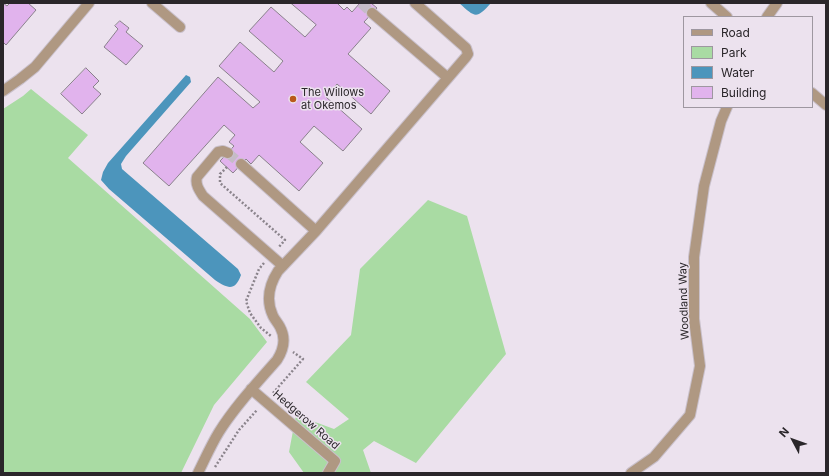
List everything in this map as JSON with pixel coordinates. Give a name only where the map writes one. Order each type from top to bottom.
[{"type":"street","points":[[3,91],[20,80],[35,66],[89,3]]},
{"type":"street","points":[[152,3],[180,27]]},
{"type":"street","points":[[198,473],[219,432],[232,413],[281,354],[284,345],[284,336],[270,308],[269,299],[271,284],[274,277],[316,231],[468,54],[466,48],[415,3]]},
{"type":"street","points":[[711,3],[726,16]]},
{"type":"street","points":[[768,16],[777,3]]},
{"type":"street","points":[[372,13],[448,78]]},
{"type":"street","points":[[813,94],[826,105]]},
{"type":"street","name":"Woodland Way","points":[[632,473],[654,457],[690,415],[700,366],[694,318],[694,257],[704,186],[721,121],[727,108]]},
{"type":"street","points":[[228,153],[223,151],[218,152],[197,177],[196,180],[198,187],[203,196],[283,266]]},
{"type":"street","points":[[241,164],[316,231]]},
{"type":"street","name":"Hedgerow Road","points":[[251,389],[334,461],[328,473]]},
{"type":"path","points":[[212,472],[239,430],[303,359],[261,328],[250,313],[246,301],[259,269],[285,240],[220,183],[220,174],[227,167]]},
{"type":"green space","points":[[31,89],[88,135],[68,158],[250,319],[267,342],[214,405],[181,473],[3,473],[3,109]]},
{"type":"green space","points":[[428,200],[467,216],[506,354],[416,463],[374,441],[363,450],[371,473],[304,473],[289,452],[296,415],[334,429],[349,419],[306,382],[351,335],[360,269]]},
{"type":"water","points":[[459,3],[491,3],[482,12],[475,15]]},
{"type":"water","points":[[186,75],[190,77],[191,82],[126,156],[121,164],[122,169],[238,269],[241,275],[239,280],[236,284],[230,287],[215,280],[109,189],[101,180],[108,163]]},
{"type":"building","points":[[3,3],[7,6],[10,3],[28,3],[36,10],[6,45],[3,42]]},
{"type":"building","name":"The Willows at Okemos","points":[[291,3],[337,3],[344,10],[347,7],[352,12],[360,3],[371,3],[377,8],[364,22],[371,28],[348,54],[390,91],[371,114],[337,84],[326,97],[362,129],[343,151],[314,126],[300,142],[323,163],[299,191],[259,155],[251,164],[246,159],[233,173],[220,161],[234,146],[229,142],[235,135],[224,125],[169,186],[143,163],[218,77],[253,108],[260,102],[219,66],[240,42],[274,72],[283,61],[249,31],[271,7],[305,37],[316,25]]},
{"type":"building","points":[[120,21],[129,28],[126,32],[143,46],[126,65],[104,47],[118,29],[115,26]]},
{"type":"building","points":[[86,68],[99,81],[93,87],[101,94],[82,114],[61,94]]},
{"type":"tunnel","points":[[361,3],[372,13]]},
{"type":"tunnel","points":[[228,153],[241,164]]},
{"type":"place","name":"The Willows at Okemos","points":[[293,99]]}]
